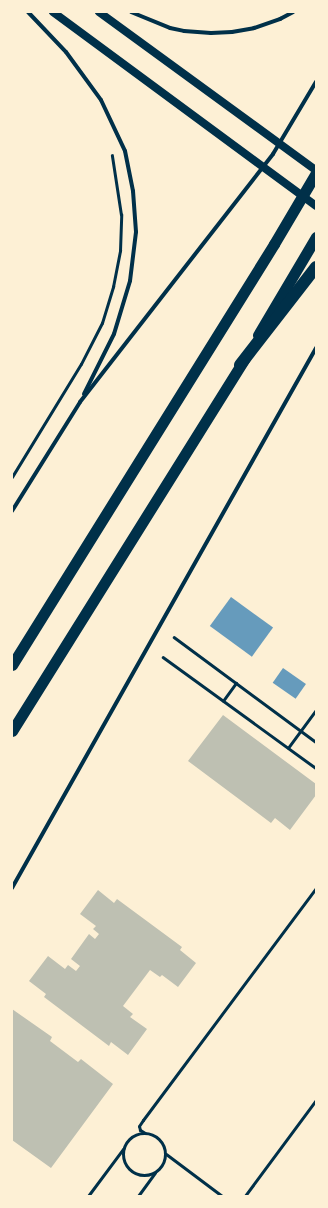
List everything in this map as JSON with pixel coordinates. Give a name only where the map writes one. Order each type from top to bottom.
[{"type":"highway","points":[[12,665],[270,251],[316,172]]},
{"type":"highway","points":[[12,731],[240,365],[316,237]]},
{"type":"highway","points":[[240,365],[316,267]]},
{"type":"main road","points":[[53,12],[316,206]]},
{"type":"main road","points":[[99,12],[231,106],[316,172]]},
{"type":"street","points":[[12,510],[80,402],[114,334],[130,281],[136,232],[133,191],[124,151],[101,100],[66,52],[28,12]]},
{"type":"street","points":[[131,12],[170,28],[184,31],[211,33],[254,28],[292,12]]},
{"type":"street","points":[[80,402],[273,154],[316,82]]},
{"type":"street","points":[[12,888],[278,412],[316,348]]},
{"type":"lane","points":[[144,1133],[140,1130],[139,1126],[316,888]]},
{"type":"lane","points":[[88,1196],[132,1136],[144,1133],[151,1134],[162,1142],[166,1154],[222,1196]]},
{"type":"lane","points":[[124,1147],[124,1160],[131,1171],[144,1175],[156,1172]]},
{"type":"lane","points":[[138,1196],[161,1167],[166,1154]]},
{"type":"path","points":[[12,477],[81,364],[102,324],[113,287],[120,251],[121,215],[112,156]]},
{"type":"path","points":[[174,637],[316,742]]},
{"type":"path","points":[[163,657],[316,768]]},
{"type":"path","points":[[223,700],[236,683]]},
{"type":"path","points":[[288,748],[316,710]]},
{"type":"path","points":[[245,1196],[316,1100]]},
{"type":"water","points":[[231,597],[273,628],[252,657],[210,626]]},
{"type":"water","points":[[283,668],[306,684],[296,699],[273,683]]},
{"type":"building","points":[[223,715],[316,784],[316,795],[290,830],[275,818],[271,823],[188,761]]},
{"type":"building","points":[[98,890],[114,903],[117,899],[182,947],[180,950],[196,963],[178,987],[162,975],[160,977],[150,970],[123,1006],[133,1014],[130,1017],[147,1029],[128,1055],[111,1042],[109,1046],[44,997],[46,994],[29,981],[48,956],[65,969],[68,965],[76,971],[80,966],[71,959],[89,934],[95,939],[99,934],[93,929],[96,926],[80,914]]},
{"type":"building","points":[[12,1009],[52,1037],[50,1041],[78,1062],[81,1059],[113,1084],[51,1168],[12,1140]]}]
